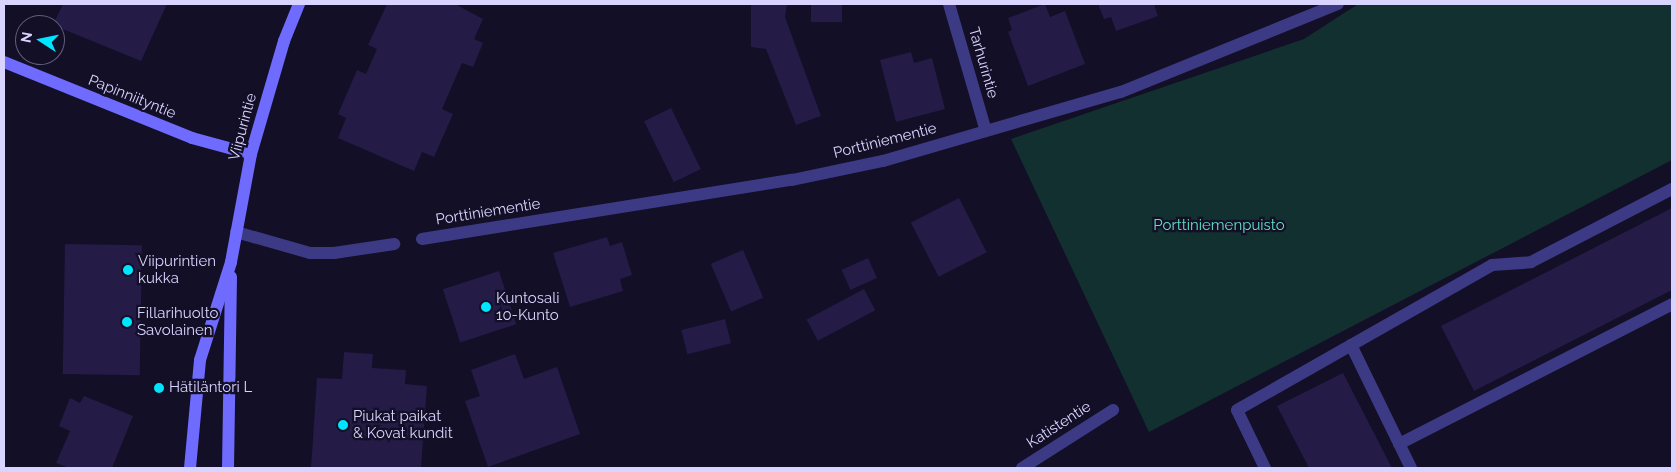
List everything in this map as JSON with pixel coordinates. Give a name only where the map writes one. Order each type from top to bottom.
[{"type":"main road","name":"Viipurintie","points":[[190,468],[200,360],[231,262],[251,154],[284,41],[299,4]]},
{"type":"main road","name":"Papinniityntie","points":[[4,62],[192,138],[251,154]]},
{"type":"main road","name":"Viipurintie","points":[[228,468],[231,262]]},
{"type":"street","name":"Tarhurintie","points":[[949,4],[986,131]]},
{"type":"street","name":"Porttiniementie","points":[[422,239],[792,180],[883,161],[1121,92],[1338,4]]},
{"type":"street","points":[[1265,468],[1237,410],[1492,265],[1531,262],[1672,189]]},
{"type":"street","points":[[236,232],[310,253],[334,253],[394,244]]},
{"type":"street","points":[[1399,444],[1672,304]]},
{"type":"street","points":[[1351,345],[1411,468]]},
{"type":"street","name":"Katistentie","points":[[1022,468],[1113,410]]},
{"type":"green space","name":"Porttiniemenpuisto","points":[[1358,4],[1672,4],[1672,160],[1149,432],[1011,139],[1304,39]]},
{"type":"building","points":[[63,4],[167,4],[141,61],[65,30],[65,15],[58,15]]},
{"type":"building","points":[[387,4],[455,4],[483,19],[474,39],[483,43],[473,67],[462,63],[442,109],[453,114],[434,157],[422,152],[414,171],[338,138],[346,118],[338,114],[357,70],[366,74],[377,49],[368,45]]},
{"type":"building","points":[[751,4],[787,4],[785,17],[821,116],[796,125],[766,49],[751,47]]},
{"type":"building","points":[[811,4],[842,4],[842,22],[811,22]]},
{"type":"building","points":[[1045,4],[1050,17],[1065,11],[1085,64],[1028,86],[1008,32],[1012,30],[1008,18]]},
{"type":"building","points":[[1098,4],[1154,4],[1158,16],[1116,31],[1111,17],[1104,19]]},
{"type":"building","points":[[911,52],[914,63],[932,58],[945,109],[896,122],[880,60]]},
{"type":"building","points":[[671,108],[701,169],[674,182],[644,121]]},
{"type":"building","points":[[959,198],[987,252],[939,277],[911,223]]},
{"type":"building","points":[[1672,208],[1672,290],[1474,391],[1441,326]]},
{"type":"building","points":[[607,237],[610,246],[622,242],[632,275],[620,279],[623,291],[570,307],[553,253]]},
{"type":"building","points":[[65,244],[142,245],[140,375],[63,374]]},
{"type":"building","points":[[743,250],[763,298],[731,312],[711,264]]},
{"type":"building","points":[[868,258],[877,278],[850,290],[842,270]]},
{"type":"building","points":[[499,271],[516,324],[460,342],[443,289]]},
{"type":"building","points":[[864,289],[875,310],[818,341],[807,320]]},
{"type":"building","points":[[725,319],[731,343],[687,354],[681,330]]},
{"type":"building","points":[[344,352],[373,354],[372,368],[406,370],[405,384],[427,386],[421,468],[311,468],[317,378],[342,379]]},
{"type":"building","points":[[515,354],[524,379],[557,367],[580,434],[488,467],[465,401],[480,396],[471,370]]},
{"type":"building","points":[[1343,373],[1392,468],[1309,468],[1277,406]]},
{"type":"building","points":[[84,396],[133,416],[112,468],[69,468],[56,463],[70,431],[59,426],[70,398],[80,403]]},
{"type":"place","name":"Viipurintien kukka","points":[[128,270]]},
{"type":"place","name":"Kuntosali 10-Kunto","points":[[486,307]]},
{"type":"place","name":"Fillarihuolto Savolainen","points":[[127,322]]},
{"type":"place","name":"Hätiläntori L","points":[[159,388]]},
{"type":"place","name":"Piukat paikat & Kovat kundit","points":[[343,425]]}]
